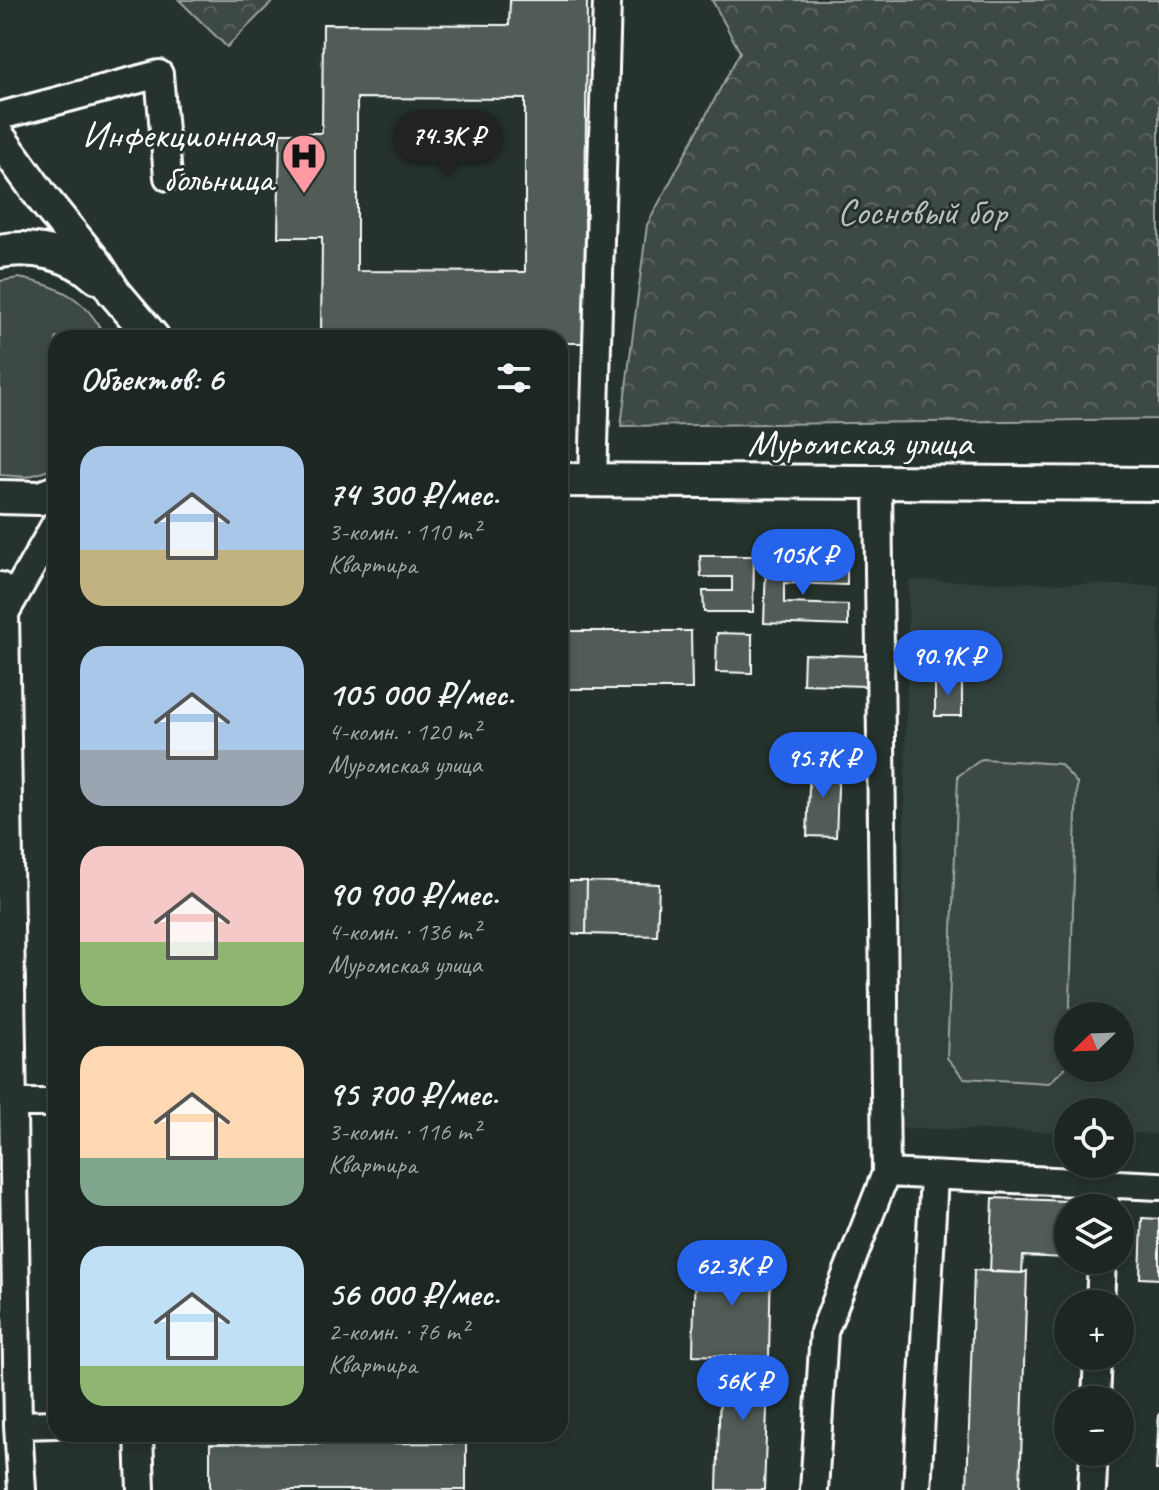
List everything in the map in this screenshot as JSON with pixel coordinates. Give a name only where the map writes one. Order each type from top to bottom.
[{"type":"main road","points":[[0,139],[96,264],[128,312],[136,330]]},
{"type":"main road","points":[[0,251],[40,251],[67,258],[92,272],[114,292],[146,330]]},
{"type":"main road","name":"Муромская улица","points":[[568,480],[1159,484]]},
{"type":"main road","points":[[0,497],[40,498],[48,495]]},
{"type":"street","points":[[593,481],[607,0]]},
{"type":"street","points":[[0,116],[159,74],[168,177]]},
{"type":"street","points":[[814,1490],[824,1332],[886,1173],[878,483]]},
{"type":"street","points":[[5,613],[48,537]]},
{"type":"street","points":[[0,586],[5,613],[6,1050],[12,1103],[22,1490]]},
{"type":"street","points":[[12,1103],[48,1103]]},
{"type":"street","points":[[886,1173],[1087,1194]]},
{"type":"street","points":[[917,1490],[934,1176]]},
{"type":"street","points":[[1115,1194],[1159,1186]]},
{"type":"street","points":[[18,1425],[48,1424]]},
{"type":"street","points":[[139,1442],[141,1490]]},
{"type":"street","points":[[1092,1490],[1093,1466]]},
{"type":"shaded area","points":[[909,580],[1159,586],[1159,1134],[1134,1133],[1134,1098],[1054,1098],[1054,1132],[898,1128]]},
{"type":"green space","points":[[179,0],[274,0],[227,47]]},
{"type":"green space","name":"Сосновый бор","points":[[712,0],[1159,0],[1159,419],[621,426],[647,225],[740,52]]},
{"type":"green space","points":[[19,278],[59,290],[81,304],[101,330],[48,330],[48,470],[27,477],[0,475],[0,281]]},
{"type":"green space","points":[[982,759],[1060,764],[1077,783],[1070,1002],[1054,1002],[1054,1078],[1049,1083],[964,1078],[947,1058],[958,776]]},
{"type":"building","points":[[510,0],[587,0],[584,343],[568,343],[568,330],[321,330],[322,237],[278,237],[280,133],[322,133],[323,24],[509,25]],"holes":[[[357,98],[525,99],[525,272],[357,271]]]},
{"type":"building","points":[[700,556],[754,556],[753,612],[704,612],[703,591],[732,591],[732,577],[701,577]]},
{"type":"building","points":[[766,566],[847,569],[847,585],[784,583],[784,603],[848,605],[848,626],[764,623]]},
{"type":"building","points":[[568,631],[691,631],[692,689],[568,689]]},
{"type":"building","points":[[717,633],[752,634],[752,673],[716,672]]},
{"type":"building","points":[[804,654],[866,656],[865,686],[803,684]]},
{"type":"building","points":[[935,679],[962,679],[962,716],[935,716]]},
{"type":"building","points":[[810,763],[839,764],[836,837],[807,836]]},
{"type":"building","points":[[568,881],[587,881],[586,934],[568,934]]},
{"type":"building","points":[[587,881],[659,884],[657,936],[586,934]]},
{"type":"building","points":[[993,1198],[1054,1200],[1054,1257],[1023,1256],[1022,1273],[990,1272]]},
{"type":"building","points":[[1142,1218],[1159,1219],[1159,1279],[1140,1278]]},
{"type":"building","points":[[695,1258],[771,1260],[769,1357],[693,1355]]},
{"type":"building","points":[[974,1270],[1027,1271],[1020,1490],[967,1490]]},
{"type":"building","points":[[721,1356],[769,1357],[764,1490],[717,1490]]},
{"type":"building","points":[[1159,1413],[1159,1470],[1156,1470]]},
{"type":"building","points":[[466,1443],[466,1490],[210,1490],[210,1444]]},
{"type":"place","name":"Инфекционная больница","points":[[304,195]]}]
